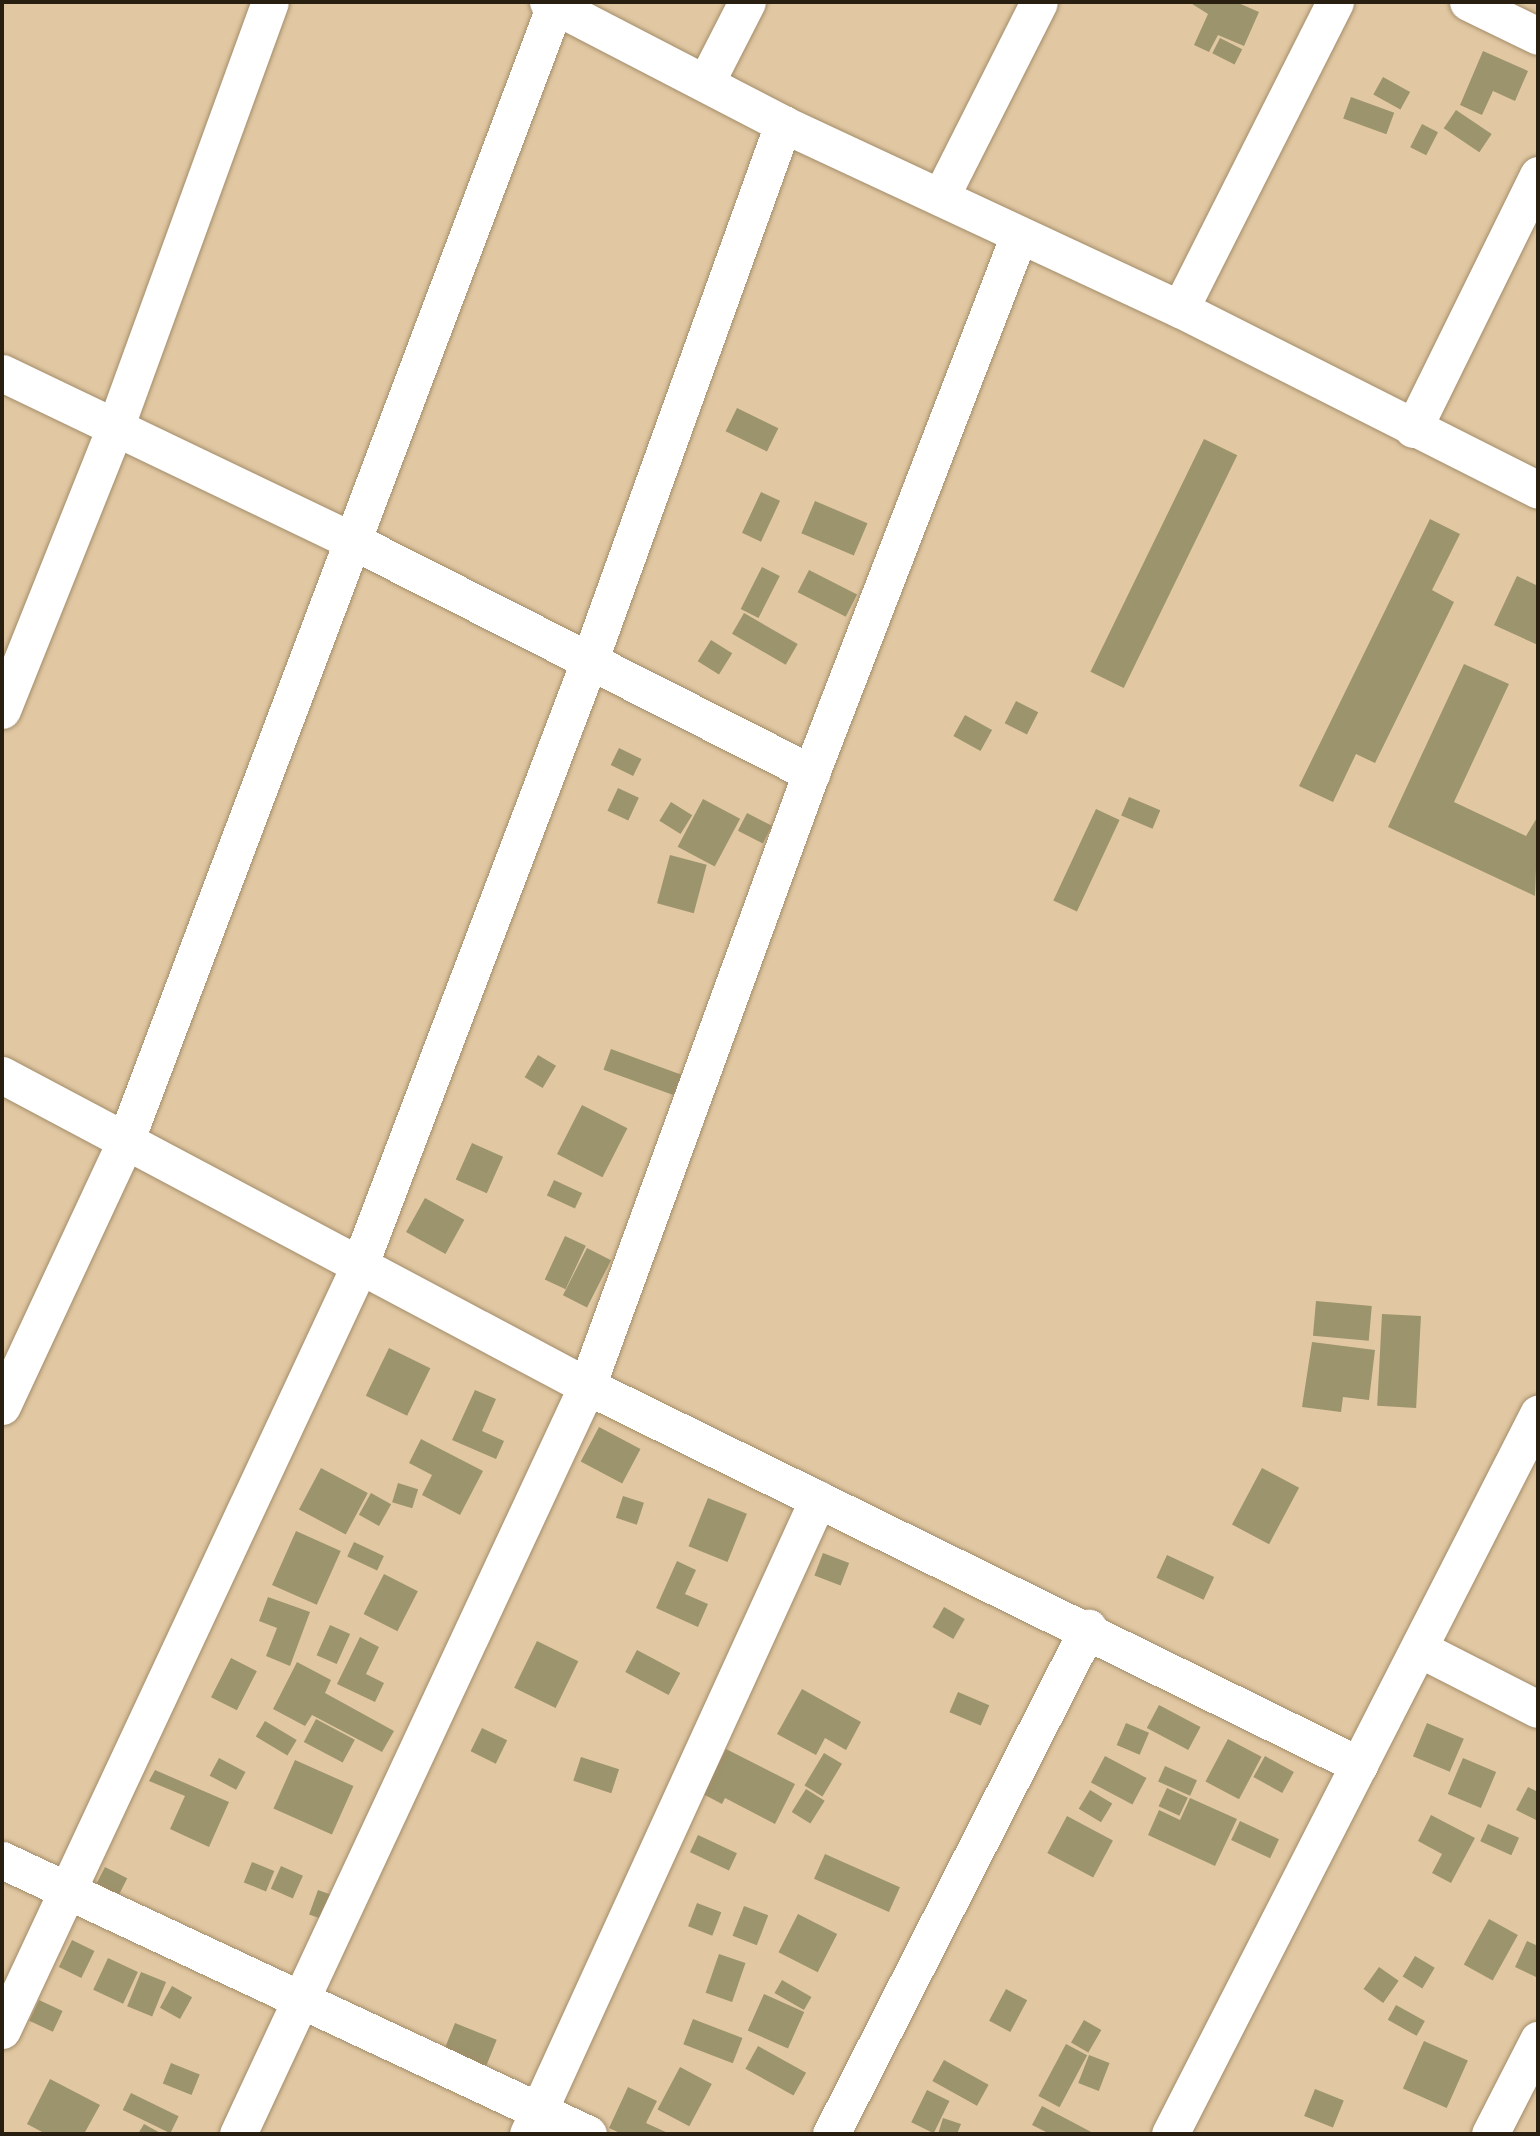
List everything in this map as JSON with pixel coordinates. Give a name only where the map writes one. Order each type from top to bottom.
[{"type":"street","points":[[2,710],[116,425],[270,2]]},
{"type":"street","points":[[706,82],[747,2]]},
{"type":"street","points":[[941,196],[1039,2]]},
{"type":"street","points":[[1180,309],[1335,2]]},
{"type":"street","points":[[1468,2],[1538,36]]},
{"type":"street","points":[[2,1406],[125,1142],[551,3],[783,124],[1180,309],[1538,490]]},
{"type":"street","points":[[2,2030],[358,1269],[590,659],[783,124]]},
{"type":"street","points":[[1413,429],[1538,175]]},
{"type":"street","points":[[238,2134],[587,1386],[811,773],[1019,235]]},
{"type":"street","points":[[2,373],[116,425],[351,540],[811,773]]},
{"type":"street","points":[[2,1075],[358,1269],[587,1386],[1088,1628],[1359,1765]]},
{"type":"street","points":[[1170,2134],[1538,1415]]},
{"type":"street","points":[[533,2123],[818,1499]]},
{"type":"street","points":[[831,2134],[1088,1628]]},
{"type":"street","points":[[1420,1649],[1538,1709]]},
{"type":"street","points":[[2,1860],[301,2002],[533,2123],[588,2134]]},
{"type":"street","points":[[1490,2134],[1538,2040]]},
{"type":"building","points":[[1189,2],[1236,2],[1259,12],[1244,46],[1218,35],[1209,52],[1194,45],[1208,14]]},
{"type":"building","points":[[1220,38],[1242,49],[1235,64],[1212,53]]},
{"type":"building","points":[[1483,51],[1528,71],[1515,101],[1493,91],[1482,115],[1460,105]]},
{"type":"building","points":[[1383,77],[1410,92],[1400,110],[1373,94]]},
{"type":"building","points":[[1351,97],[1394,113],[1386,134],[1343,119]]},
{"type":"building","points":[[1456,110],[1492,134],[1479,152],[1444,128]]},
{"type":"building","points":[[1422,124],[1438,132],[1426,155],[1410,147]]},
{"type":"building","points":[[737,408],[778,428],[767,452],[726,431]]},
{"type":"building","points":[[1204,439],[1237,455],[1124,688],[1090,672]]},
{"type":"building","points":[[761,492],[780,501],[761,542],[742,533]]},
{"type":"building","points":[[815,501],[867,523],[854,555],[801,533]]},
{"type":"building","points":[[1430,519],[1460,534],[1432,590],[1454,602],[1375,763],[1356,754],[1333,802],[1299,786]]},
{"type":"building","points":[[762,567],[780,576],[758,618],[741,609]]},
{"type":"building","points":[[809,570],[857,595],[846,617],[798,592]]},
{"type":"building","points":[[1517,576],[1538,586],[1538,645],[1494,625]]},
{"type":"building","points":[[744,613],[798,644],[786,665],[732,634]]},
{"type":"building","points":[[711,640],[732,653],[719,674],[698,661]]},
{"type":"building","points":[[1464,664],[1509,684],[1454,802],[1526,836],[1538,816],[1535,896],[1388,827]]},
{"type":"building","points":[[1016,701],[1038,712],[1027,735],[1005,723]]},
{"type":"building","points":[[965,715],[992,730],[980,751],[953,736]]},
{"type":"building","points":[[619,748],[641,759],[633,776],[611,765]]},
{"type":"building","points":[[618,788],[639,798],[628,820],[607,811]]},
{"type":"building","points":[[1129,797],[1160,810],[1152,829],[1121,815]]},
{"type":"building","points":[[703,799],[740,819],[715,866],[678,847]]},
{"type":"building","points":[[671,802],[692,815],[681,834],[659,821]]},
{"type":"building","points":[[1096,809],[1120,820],[1077,912],[1053,901]]},
{"type":"building","points":[[747,813],[772,826],[763,844],[738,831]]},
{"type":"building","points":[[670,855],[707,865],[694,913],[657,903]]},
{"type":"building","points":[[611,1049],[681,1075],[674,1095],[603,1070]]},
{"type":"building","points":[[538,1055],[556,1066],[543,1088],[525,1077]]},
{"type":"building","points":[[582,1105],[627,1128],[602,1177],[557,1154]]},
{"type":"building","points":[[472,1143],[503,1157],[487,1193],[456,1180]]},
{"type":"building","points":[[554,1180],[582,1193],[575,1209],[547,1195]]},
{"type":"building","points":[[425,1198],[464,1220],[445,1254],[406,1232]]},
{"type":"building","points":[[565,1236],[586,1246],[566,1289],[545,1280]]},
{"type":"building","points":[[587,1248],[611,1260],[587,1307],[563,1295]]},
{"type":"building","points":[[1316,1301],[1372,1306],[1369,1341],[1313,1336]]},
{"type":"building","points":[[1382,1314],[1421,1316],[1416,1408],[1377,1406]]},
{"type":"building","points":[[1312,1342],[1375,1350],[1369,1400],[1343,1397],[1341,1412],[1302,1407]]},
{"type":"building","points":[[389,1348],[430,1368],[407,1416],[366,1396]]},
{"type":"building","points":[[475,1390],[496,1399],[482,1431],[504,1441],[496,1459],[452,1440]]},
{"type":"building","points":[[599,1427],[640,1449],[622,1484],[581,1461]]},
{"type":"building","points":[[421,1439],[483,1471],[460,1515],[422,1495],[432,1475],[409,1463]]},
{"type":"building","points":[[321,1468],[368,1493],[346,1534],[299,1509]]},
{"type":"building","points":[[1262,1468],[1299,1488],[1269,1544],[1232,1525]]},
{"type":"building","points":[[398,1483],[418,1489],[412,1508],[392,1502]]},
{"type":"building","points":[[371,1493],[391,1504],[379,1526],[359,1515]]},
{"type":"building","points":[[623,1496],[644,1503],[637,1525],[616,1518]]},
{"type":"building","points":[[708,1498],[747,1514],[727,1562],[689,1546]]},
{"type":"building","points":[[296,1531],[341,1551],[317,1605],[272,1585]]},
{"type":"building","points":[[354,1542],[384,1556],[377,1570],[347,1557]]},
{"type":"building","points":[[823,1553],[849,1563],[841,1585],[814,1575]]},
{"type":"building","points":[[1167,1555],[1214,1577],[1204,1600],[1156,1578]]},
{"type":"building","points":[[677,1561],[696,1570],[685,1594],[708,1604],[698,1627],[656,1608]]},
{"type":"building","points":[[384,1574],[418,1591],[397,1631],[364,1614]]},
{"type":"building","points":[[268,1597],[310,1612],[290,1666],[266,1656],[277,1628],[259,1621]]},
{"type":"building","points":[[944,1607],[965,1619],[953,1639],[932,1627]]},
{"type":"building","points":[[330,1625],[350,1634],[337,1664],[317,1655]]},
{"type":"building","points":[[360,1637],[379,1647],[366,1674],[384,1683],[375,1702],[337,1684]]},
{"type":"building","points":[[537,1641],[578,1661],[556,1708],[514,1688]]},
{"type":"building","points":[[637,1650],[680,1673],[669,1695],[625,1672]]},
{"type":"building","points":[[231,1658],[257,1671],[237,1710],[211,1697]]},
{"type":"building","points":[[297,1662],[331,1680],[325,1693],[394,1731],[382,1752],[312,1715],[305,1726],[273,1709]]},
{"type":"building","points":[[802,1689],[861,1722],[846,1750],[825,1738],[816,1755],[777,1734]]},
{"type":"building","points":[[958,1692],[989,1705],[981,1726],[949,1712]]},
{"type":"building","points":[[1159,1705],[1200,1727],[1188,1750],[1147,1728]]},
{"type":"building","points":[[316,1719],[355,1740],[343,1763],[304,1742]]},
{"type":"building","points":[[265,1721],[297,1740],[287,1755],[256,1736]]},
{"type":"building","points":[[1126,1723],[1149,1733],[1140,1755],[1117,1745]]},
{"type":"building","points":[[1427,1723],[1464,1739],[1450,1772],[1413,1756]]},
{"type":"building","points":[[482,1728],[507,1740],[496,1764],[471,1751]]},
{"type":"building","points":[[1228,1739],[1262,1757],[1239,1799],[1205,1781]]},
{"type":"building","points":[[726,1749],[795,1784],[775,1824],[725,1798],[722,1804],[703,1794]]},
{"type":"building","points":[[824,1753],[842,1764],[822,1796],[804,1786]]},
{"type":"building","points":[[1105,1756],[1146,1778],[1132,1805],[1091,1782]]},
{"type":"building","points":[[1265,1756],[1294,1772],[1282,1793],[1253,1777]]},
{"type":"building","points":[[581,1757],[619,1769],[611,1793],[573,1781]]},
{"type":"building","points":[[219,1758],[245,1772],[236,1790],[210,1776]]},
{"type":"building","points":[[1463,1758],[1496,1772],[1481,1808],[1448,1794]]},
{"type":"building","points":[[295,1760],[353,1786],[332,1834],[273,1808]]},
{"type":"building","points":[[1165,1766],[1197,1780],[1190,1796],[1158,1782]]},
{"type":"building","points":[[155,1770],[229,1802],[209,1847],[170,1829],[185,1796],[149,1781]]},
{"type":"building","points":[[1528,1787],[1538,1792],[1538,1821],[1516,1810]]},
{"type":"building","points":[[1167,1788],[1188,1798],[1179,1816],[1159,1806]]},
{"type":"building","points":[[806,1789],[825,1801],[810,1824],[792,1812]]},
{"type":"building","points":[[1090,1790],[1112,1803],[1101,1822],[1079,1809]]},
{"type":"building","points":[[1190,1798],[1237,1819],[1215,1866],[1148,1835],[1159,1810],[1180,1820]]},
{"type":"building","points":[[1431,1815],[1475,1838],[1451,1883],[1432,1873],[1442,1854],[1418,1841]]},
{"type":"building","points":[[1067,1816],[1113,1840],[1093,1877],[1047,1853]]},
{"type":"building","points":[[1240,1821],[1279,1839],[1270,1858],[1231,1840]]},
{"type":"building","points":[[1488,1824],[1519,1838],[1511,1855],[1480,1841]]},
{"type":"building","points":[[698,1835],[737,1853],[729,1870],[690,1852]]},
{"type":"building","points":[[825,1854],[900,1887],[889,1912],[814,1879]]},
{"type":"building","points":[[252,1862],[274,1871],[266,1891],[244,1882]]},
{"type":"building","points":[[281,1866],[303,1876],[293,1899],[271,1889]]},
{"type":"building","points":[[105,1867],[127,1878],[115,1902],[93,1891]]},
{"type":"building","points":[[318,1890],[340,1898],[331,1922],[309,1914]]},
{"type":"building","points":[[697,1903],[721,1912],[712,1936],[688,1926]]},
{"type":"building","points":[[744,1906],[768,1915],[757,1945],[733,1936]]},
{"type":"building","points":[[798,1914],[837,1934],[818,1972],[778,1952]]},
{"type":"building","points":[[1489,1919],[1518,1935],[1493,1980],[1464,1964]]},
{"type":"building","points":[[72,1940],[94,1951],[81,1978],[59,1967]]},
{"type":"building","points":[[1527,1941],[1538,1946],[1538,1978],[1515,1967]]},
{"type":"building","points":[[719,1954],[745,1963],[732,2002],[706,1993]]},
{"type":"building","points":[[1415,1956],[1435,1968],[1422,1988],[1403,1977]]},
{"type":"building","points":[[108,1958],[138,1972],[123,2004],[93,1990]]},
{"type":"building","points":[[1379,1967],[1399,1981],[1383,2003],[1364,1989]]},
{"type":"building","points":[[141,1972],[166,1982],[152,2016],[127,2006]]},
{"type":"building","points":[[782,1980],[811,1997],[804,2010],[774,1993]]},
{"type":"building","points":[[172,1986],[192,1997],[180,2019],[160,2008]]},
{"type":"building","points":[[1006,1989],[1027,2000],[1010,2032],[989,2021]]},
{"type":"building","points":[[764,1994],[804,2012],[788,2048],[748,2031]]},
{"type":"building","points":[[39,2000],[63,2011],[53,2032],[29,2021]]},
{"type":"building","points":[[1396,2005],[1425,2021],[1417,2036],[1388,2020]]},
{"type":"building","points":[[693,2019],[742,2038],[733,2063],[683,2044]]},
{"type":"building","points":[[1084,2020],[1101,2030],[1088,2053],[1071,2043]]},
{"type":"building","points":[[455,2023],[497,2040],[485,2068],[444,2051]]},
{"type":"building","points":[[1424,2041],[1468,2061],[1447,2108],[1403,2089]]},
{"type":"building","points":[[1066,2044],[1087,2055],[1059,2107],[1038,2096]]},
{"type":"building","points":[[758,2046],[806,2073],[793,2095],[745,2069]]},
{"type":"building","points":[[1089,2055],[1110,2063],[1099,2091],[1078,2083]]},
{"type":"building","points":[[944,2060],[989,2085],[977,2106],[932,2081]]},
{"type":"building","points":[[171,2063],[200,2075],[192,2095],[163,2083]]},
{"type":"building","points":[[680,2067],[712,2084],[689,2126],[657,2109]]},
{"type":"building","points":[[50,2079],[100,2105],[84,2134],[46,2134],[27,2124]]},
{"type":"building","points":[[628,2087],[657,2101],[646,2123],[670,2134],[622,2134],[609,2128]]},
{"type":"building","points":[[1315,2089],[1344,2101],[1333,2128],[1304,2116]]},
{"type":"building","points":[[927,2090],[949,2101],[934,2133],[911,2122]]},
{"type":"building","points":[[131,2093],[179,2116],[170,2133],[123,2110]]},
{"type":"building","points":[[1042,2106],[1095,2134],[1050,2134],[1032,2125]]},
{"type":"building","points":[[943,2118],[961,2124],[957,2134],[938,2134]]},
{"type":"building","points":[[144,2124],[162,2134],[138,2134]]}]
